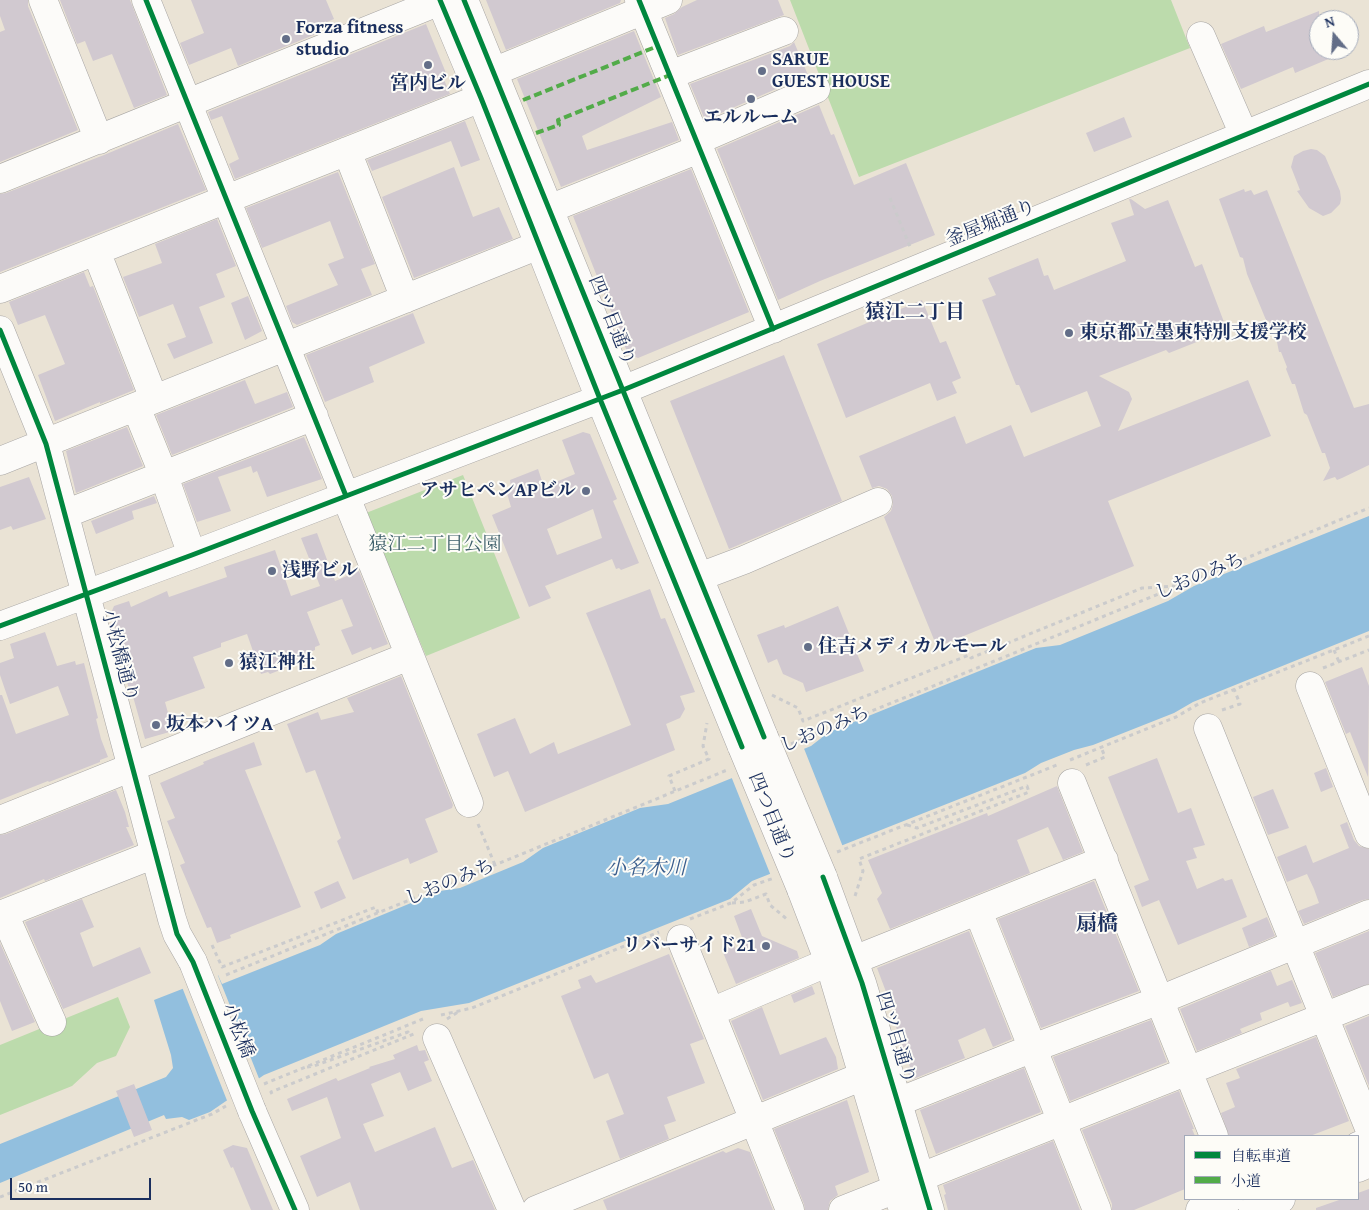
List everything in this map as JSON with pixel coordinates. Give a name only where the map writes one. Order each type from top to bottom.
[{"type":"street","points":[[43,0],[99,140]]},
{"type":"street","points":[[146,0],[474,814]]},
{"type":"street","points":[[493,72],[641,5],[668,0]]},
{"type":"street","points":[[0,179],[188,103],[456,1]]},
{"type":"street","name":"四ツ目通り","points":[[456,1],[493,72],[549,209],[612,394],[812,883],[898,1102],[930,1210]]},
{"type":"street","name":"四ツ目通り","points":[[456,1],[481,98],[539,245],[699,577],[756,750]]},
{"type":"street","points":[[641,5],[773,329]]},
{"type":"street","points":[[670,75],[784,31]]},
{"type":"street","points":[[1201,36],[1244,135]]},
{"type":"street","name":"釜屋堀通り","points":[[0,626],[192,555],[612,394],[1369,84]]},
{"type":"street","points":[[549,209],[697,145],[816,89]]},
{"type":"street","points":[[0,290],[481,98]]},
{"type":"street","points":[[347,151],[405,299]]},
{"type":"street","points":[[0,461],[539,245]]},
{"type":"street","points":[[96,251],[145,403],[164,476],[192,555]]},
{"type":"street","name":"小松橋通り","points":[[0,330],[46,444],[177,934],[194,962]]},
{"type":"street","points":[[65,514],[314,416]]},
{"type":"street","points":[[699,577],[744,560],[878,502]]},
{"type":"street","points":[[0,820],[409,656]]},
{"type":"street","points":[[1310,686],[1369,834]]},
{"type":"street","points":[[1208,728],[1369,1128]]},
{"type":"street","points":[[1072,783],[1214,1135]]},
{"type":"street","points":[[52,1022],[2,914],[155,854]]},
{"type":"street","points":[[711,1012],[978,911],[1104,860]]},
{"type":"street","points":[[978,911],[1097,1210]]},
{"type":"street","points":[[898,1102],[1160,1000],[1369,914]]},
{"type":"street","points":[[681,939],[790,1210]]},
{"type":"street","name":"四ツ目通り","points":[[842,961],[863,1076],[899,1199]]},
{"type":"street","name":"小松橋","points":[[194,962],[263,1105],[295,1210]]},
{"type":"street","points":[[921,1177],[1369,999]]},
{"type":"street","points":[[431,1032],[512,1210]]},
{"type":"street","points":[[536,1210],[863,1076]]},
{"type":"street","points":[[843,1210],[899,1199]]},
{"type":"street","points":[[1200,1210],[1226,1200]]},
{"type":"street","points":[[1253,1210],[1278,1200]]},
{"type":"path","points":[[890,198],[912,252]]},
{"type":"path","points":[[768,693],[798,708],[803,721],[969,655],[970,658],[1142,588],[1179,586]]},
{"type":"path","points":[[1334,650],[1339,662]]},
{"type":"path","points":[[1329,666],[1369,650]]},
{"type":"path","points":[[1234,689],[1240,704]]},
{"type":"path","points":[[675,791],[669,776],[709,759],[703,746],[707,719]]},
{"type":"path","points":[[1100,747],[1105,757]]},
{"type":"path","points":[[854,902],[864,871],[859,859],[1029,792],[1027,786],[917,828],[906,825]]},
{"type":"path","points":[[474,814],[495,865]]},
{"type":"path","points":[[731,903],[746,902],[766,894],[770,905],[790,922]]},
{"type":"path","points":[[207,938],[216,951],[222,967],[376,907],[378,913]]},
{"type":"path","points":[[263,1105],[271,1092],[410,1036],[431,1032],[461,1010]]},
{"type":"path","points":[[304,1067],[314,1066],[408,1032],[410,1036]]},
{"type":"green space","points":[[790,0],[1171,0],[1190,48],[859,177]]},
{"type":"green space","name":"猿江二丁目公園","points":[[463,475],[520,618],[426,656],[366,513]]},
{"type":"green space","points":[[118,997],[130,1027],[116,1056],[97,1063],[72,1086],[0,1115],[0,1045]]},
{"type":"water","name":"小名木川","points":[[1369,516],[1369,631],[1193,702],[1174,713],[1041,763],[1025,773],[752,881],[730,899],[469,1003],[421,1011],[264,1075],[210,1112],[189,1120],[182,1117],[166,1119],[164,1115],[0,1183],[0,1144],[166,1077],[173,1068],[171,1055],[154,1000],[218,975],[222,984],[320,945],[336,934],[440,891],[460,888],[523,862],[543,848],[640,808],[668,804],[811,746],[829,732],[1036,648],[1060,645],[1168,601],[1194,586]]},
{"type":"pier","points":[[803,746],[843,847],[771,876],[731,776]]},
{"type":"pier","points":[[217,973],[260,1081],[228,1103],[182,987]]},
{"type":"building","points":[[0,0],[28,0],[28,6],[78,130],[0,162],[0,32],[5,30],[0,16]]},
{"type":"building","points":[[60,0],[130,0],[167,95],[134,108],[112,54],[93,61],[85,41],[77,44]]},
{"type":"building","points":[[191,0],[326,0],[334,19],[313,28],[316,34],[238,66],[231,48],[189,65],[180,43],[204,33]]},
{"type":"building","points":[[486,0],[621,0],[620,3],[506,50]]},
{"type":"building","points":[[697,0],[778,0],[784,15],[678,55],[665,18]]},
{"type":"building","points":[[1309,15],[1309,60],[1326,60],[1295,73],[1293,67],[1241,89],[1221,44],[1264,26],[1266,32]]},
{"type":"building","points":[[426,24],[446,73],[442,75],[450,94],[235,179],[229,164],[239,159],[222,116],[211,120],[208,112]]},
{"type":"building","points":[[634,31],[661,97],[582,136],[587,150],[672,122],[679,140],[561,187],[517,79]]},
{"type":"building","points":[[794,42],[808,75],[705,120],[690,84],[790,46]]},
{"type":"building","points":[[819,105],[831,135],[834,134],[854,185],[906,163],[935,235],[778,300],[717,149]]},
{"type":"building","points":[[1124,117],[1132,137],[1094,152],[1086,133]]},
{"type":"building","points":[[465,121],[480,160],[461,167],[451,141],[372,171],[367,160]]},
{"type":"building","points":[[178,124],[206,190],[0,272],[0,194],[104,155]]},
{"type":"building","points":[[1311,149],[1317,150],[1325,156],[1340,191],[1340,204],[1331,213],[1323,216],[1309,208],[1297,191],[1300,190],[1291,167],[1294,156]]},
{"type":"building","points":[[454,167],[473,217],[499,207],[513,239],[414,278],[382,197]]},
{"type":"building","points":[[691,169],[749,312],[638,358],[628,354],[573,216]]},
{"type":"building","points":[[338,172],[375,264],[361,269],[372,295],[297,325],[292,322],[286,306],[338,285],[328,264],[344,258],[330,221],[262,248],[246,208]]},
{"type":"building","points":[[1244,189],[1245,192],[1251,190],[1254,195],[1267,190],[1354,408],[1369,404],[1369,465],[1337,480],[1335,477],[1323,481],[1330,468],[1325,453],[1322,453],[1307,415],[1304,413],[1295,384],[1292,384],[1269,321],[1266,320],[1247,274],[1243,258],[1240,257],[1219,199]]},
{"type":"building","points":[[1129,199],[1145,209],[1168,200],[1195,267],[1202,264],[1227,330],[1169,353],[1166,350],[1099,376],[1129,392],[1132,399],[1118,431],[1248,380],[1271,436],[1108,501],[1134,566],[937,647],[884,517],[891,511],[893,504],[892,496],[887,489],[879,486],[872,488],[859,456],[955,416],[966,444],[1011,425],[1024,457],[1101,426],[1087,391],[1031,413],[1019,385],[1016,385],[982,300],[996,295],[988,278],[1038,258],[1044,276],[1048,275],[1054,290],[1126,261],[1111,223],[1134,215]]},
{"type":"building","points":[[217,219],[236,266],[216,274],[225,297],[199,307],[213,343],[174,359],[167,344],[186,337],[173,304],[139,317],[123,277],[162,263],[155,244]]},
{"type":"building","points":[[84,272],[90,287],[93,286],[134,390],[55,421],[38,375],[65,364],[45,315],[18,325],[9,302]]},
{"type":"building","points":[[248,296],[262,331],[245,340],[231,303]]},
{"type":"building","points":[[922,300],[940,343],[946,341],[961,378],[952,382],[957,393],[937,401],[930,383],[846,418],[817,344]]},
{"type":"building","points":[[413,313],[425,343],[369,367],[374,382],[325,402],[306,355]]},
{"type":"building","points":[[784,355],[842,501],[729,549],[670,401]]},
{"type":"building","points":[[245,380],[255,404],[287,392],[293,407],[172,455],[156,415]]},
{"type":"building","points":[[127,427],[143,466],[76,493],[66,451]]},
{"type":"building","points":[[583,432],[590,434],[617,499],[613,501],[639,563],[621,570],[619,568],[616,569],[612,559],[545,586],[551,598],[529,607],[492,515],[511,507],[506,490],[511,488],[510,480],[538,469],[544,487],[575,474],[562,440]],"holes":[[[593,509],[602,538],[557,555],[547,529]]]},
{"type":"building","points":[[304,437],[322,479],[267,497],[257,471],[253,473],[251,466],[218,477],[231,511],[197,522],[183,484]]},
{"type":"building","points":[[29,477],[46,519],[13,530],[11,526],[0,530],[0,487]]},
{"type":"building","points":[[154,496],[157,503],[132,511],[134,519],[96,534],[91,521]]},
{"type":"building","points":[[317,533],[335,581],[359,571],[388,644],[372,650],[371,647],[352,655],[341,630],[353,626],[342,599],[307,612],[320,645],[315,647],[315,650],[296,657],[298,661],[293,663],[293,665],[270,674],[268,672],[261,674],[247,634],[221,643],[221,647],[193,657],[205,688],[165,702],[173,731],[145,739],[121,659],[124,658],[116,636],[111,613],[114,606],[129,601],[131,607],[167,591],[169,597],[227,577],[224,567],[275,550],[291,596],[320,586],[301,538]]},
{"type":"building","points":[[650,589],[661,619],[665,618],[695,692],[680,696],[685,709],[680,718],[666,724],[675,750],[525,812],[508,771],[494,777],[477,734],[515,718],[530,754],[554,742],[558,754],[631,725],[586,613]]},
{"type":"building","name":"住吉メディカルモール","points":[[838,606],[864,671],[806,692],[803,683],[783,674],[777,659],[768,663],[757,635],[784,625],[785,628]]},
{"type":"building","points":[[45,632],[57,666],[75,661],[76,665],[84,663],[98,718],[96,719],[101,739],[108,757],[100,760],[100,762],[0,800],[0,695],[2,695],[16,734],[69,715],[58,686],[10,704],[0,675],[0,663],[14,658],[10,644]]},
{"type":"building","points":[[1362,667],[1369,686],[1368,777],[1350,732],[1346,734],[1325,682]]},
{"type":"building","points":[[401,676],[453,805],[452,808],[425,819],[438,852],[410,864],[408,858],[353,880],[337,841],[341,838],[315,770],[306,773],[287,724],[318,712],[321,720],[354,712],[347,698]]},
{"type":"building","points":[[254,742],[262,765],[245,770],[301,907],[230,935],[231,938],[217,943],[211,927],[207,928],[180,865],[185,863],[167,821],[175,818],[160,783],[204,764],[203,762]]},
{"type":"building","points":[[1157,758],[1178,813],[1191,808],[1205,845],[1193,848],[1197,858],[1186,861],[1197,889],[1223,878],[1225,881],[1232,879],[1247,917],[1178,945],[1159,900],[1142,907],[1134,886],[1149,880],[1108,777]]},
{"type":"building","points":[[1326,768],[1333,787],[1321,792],[1314,773]]},
{"type":"building","points":[[1057,786],[1083,852],[1063,860],[1048,827],[1017,840],[1030,873],[890,929],[877,899],[882,893],[868,860],[987,813],[988,816]]},
{"type":"building","points":[[1273,789],[1289,828],[1268,835],[1253,797]]},
{"type":"building","points":[[116,790],[129,827],[126,827],[134,845],[0,898],[0,835]]},
{"type":"building","points":[[1347,822],[1354,840],[1359,846],[1369,849],[1369,899],[1304,924],[1298,911],[1319,903],[1314,889],[1307,874],[1287,882],[1277,857],[1306,845],[1313,863],[1349,848],[1340,825]]},
{"type":"building","points":[[338,881],[346,898],[321,909],[314,892]]},
{"type":"building","points":[[1094,881],[1139,991],[1041,1028],[998,919]]},
{"type":"building","points":[[82,899],[94,927],[80,933],[93,967],[140,947],[151,973],[63,1009],[25,922]]},
{"type":"building","name":"リバーサイド21","points":[[751,909],[762,936],[797,951],[799,958],[736,984],[722,950],[734,945],[737,952],[746,948],[734,916]]},
{"type":"building","points":[[1267,917],[1275,936],[1249,947],[1242,928]]},
{"type":"building","points":[[969,931],[1012,1039],[993,1047],[985,1028],[958,1040],[965,1058],[911,1080],[906,1068],[910,1067],[896,1027],[899,1026],[877,968]]},
{"type":"building","points":[[1369,931],[1369,984],[1333,997],[1315,953]]},
{"type":"building","points":[[0,943],[35,1022],[12,1031],[0,1001]]},
{"type":"building","points":[[669,954],[704,1039],[690,1044],[705,1083],[667,1097],[676,1121],[664,1125],[669,1139],[620,1159],[606,1121],[624,1114],[608,1073],[594,1079],[561,996],[581,988],[578,980],[591,975],[596,983]]},
{"type":"building","points":[[1271,971],[1277,986],[1292,980],[1302,1003],[1290,1007],[1288,1002],[1260,1013],[1262,1020],[1240,1029],[1242,1033],[1197,1051],[1180,1009]]},
{"type":"building","points":[[812,986],[815,994],[794,1003],[791,995]]},
{"type":"building","points":[[762,1007],[780,1055],[826,1037],[836,1057],[838,1069],[763,1100],[731,1021]]},
{"type":"building","points":[[1369,1016],[1369,1086],[1345,1026]]},
{"type":"building","points":[[1151,1020],[1167,1062],[1070,1101],[1053,1057]]},
{"type":"building","points":[[1316,1037],[1349,1121],[1313,1135],[1229,1135],[1221,1113],[1235,1107],[1226,1083],[1240,1078],[1236,1069]]},
{"type":"building","points":[[417,1045],[419,1051],[425,1050],[429,1060],[424,1062],[432,1081],[408,1091],[400,1072],[371,1084],[384,1116],[363,1124],[375,1152],[435,1127],[452,1168],[473,1160],[495,1210],[360,1210],[350,1182],[317,1197],[300,1156],[341,1138],[327,1097],[292,1111],[287,1099],[336,1078],[338,1081],[369,1067],[395,1059],[393,1055]]},
{"type":"building","points":[[1024,1068],[1041,1112],[936,1154],[920,1110]]},
{"type":"building","points":[[134,1084],[152,1130],[134,1137],[116,1091]]},
{"type":"building","points":[[1179,1091],[1195,1135],[1184,1135],[1184,1189],[1134,1210],[1112,1210],[1112,1204],[1082,1130]]},
{"type":"building","points":[[847,1100],[869,1172],[835,1186],[838,1195],[830,1201],[828,1210],[805,1210],[774,1129]]},
{"type":"building","points":[[1053,1141],[1080,1210],[948,1210],[943,1185]]},
{"type":"building","points":[[233,1145],[247,1148],[273,1210],[251,1210],[233,1167],[231,1168],[223,1150]]},
{"type":"building","points":[[738,1148],[750,1152],[773,1210],[607,1210],[603,1200],[723,1151],[726,1153]]},
{"type":"building","points":[[1369,1189],[1369,1210],[1316,1210],[1316,1208],[1339,1200],[1359,1200],[1359,1193]]},
{"type":"marked path","points":[[523,100],[658,46]]},
{"type":"marked path","points":[[536,133],[559,125],[558,120],[670,75]]},
{"type":"cycle path","points":[[146,0],[346,496]]},
{"type":"cycle path","points":[[440,0],[742,747]]},
{"type":"cycle path","points":[[464,0],[764,737]]},
{"type":"cycle path","points":[[639,0],[773,329]]},
{"type":"cycle path","points":[[0,626],[192,555],[623,390],[1369,84]]},
{"type":"cycle path","points":[[0,330],[46,444],[177,934],[193,962],[252,1111],[295,1210]]},
{"type":"cycle path","points":[[823,877],[862,983],[930,1210]]},
{"type":"place","name":"Forza fitness studio","points":[[286,39]]},
{"type":"place","name":"宮内ビル","points":[[428,65]]},
{"type":"place","name":"SARUE GUEST HOUSE","points":[[762,71]]},
{"type":"place","name":"エルルーム","points":[[751,99]]},
{"type":"place","name":"東京都立墨東特別支援学校","points":[[1069,333]]},
{"type":"place","name":"アサヒペンAPビル","points":[[586,491]]},
{"type":"place","name":"浅野ビル","points":[[272,571]]},
{"type":"place","name":"住吉メディカルモール","points":[[808,647]]},
{"type":"place","name":"猿江神社","points":[[229,663]]},
{"type":"place","name":"坂本ハイツA","points":[[156,725]]},
{"type":"place","name":"リバーサイド21","points":[[766,946]]},
{"type":"district","name":"猿江二丁目","points":[[915,313]]},
{"type":"district","name":"扇橋","points":[[1097,925]]}]
